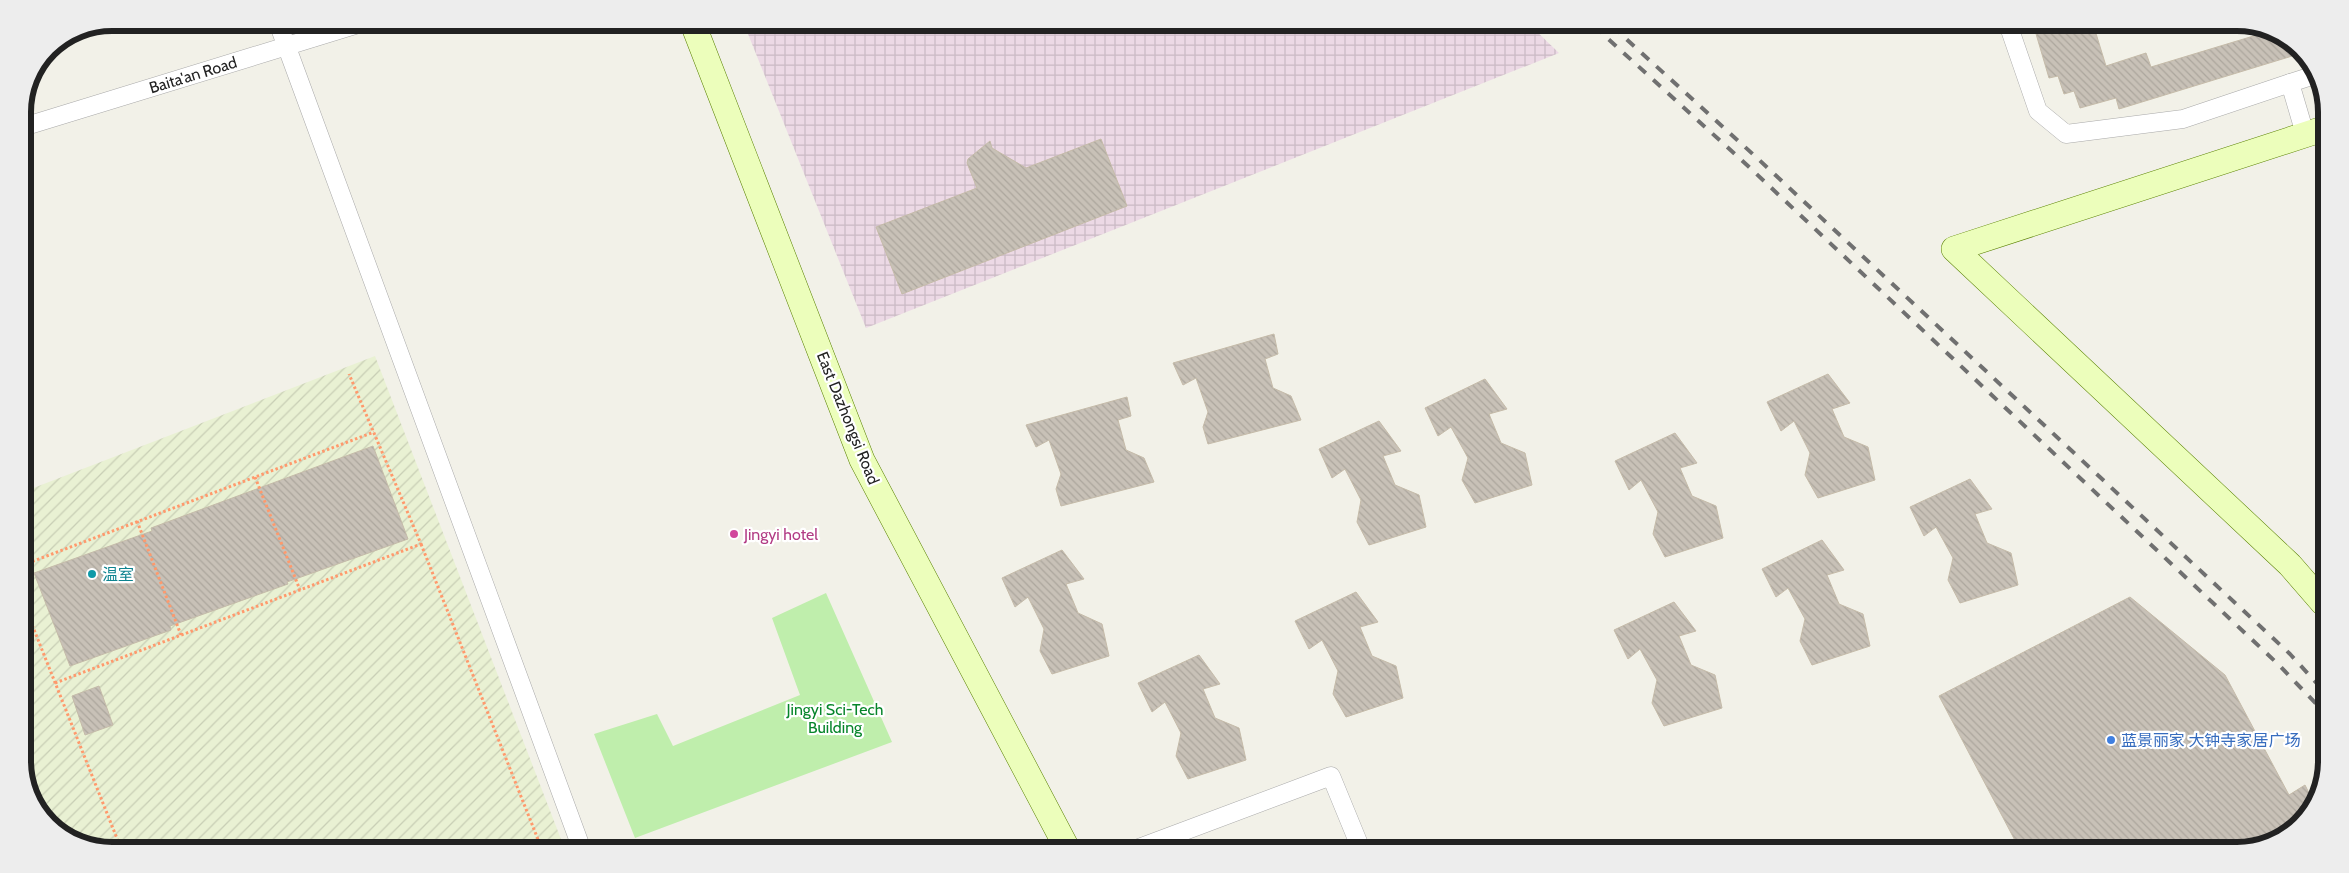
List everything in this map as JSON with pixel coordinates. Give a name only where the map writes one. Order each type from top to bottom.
[{"type":"street","points":[[281,31],[579,842]]},
{"type":"street","name":"Baita'an Road","points":[[31,125],[336,31]]},
{"type":"street","name":"East Dazhongsi Road","points":[[696,31],[862,460],[1064,842]]},
{"type":"street","points":[[2010,31],[2038,111],[2066,134],[2183,119],[2309,77]]},
{"type":"street","points":[[2290,83],[2316,131],[1954,249],[2290,565],[2318,597]]},
{"type":"street","points":[[1155,842],[1331,776],[1358,842]]},
{"type":"path","points":[[349,374],[421,544],[539,842]]},
{"type":"path","points":[[31,562],[374,432]]},
{"type":"path","points":[[255,477],[300,590]]},
{"type":"path","points":[[137,522],[181,635]]},
{"type":"path","points":[[55,683],[421,544]]},
{"type":"path","points":[[31,622],[118,842]]},
{"type":"shaded area","points":[[747,31],[1536,31],[1559,53],[866,328]]},
{"type":"green space","points":[[375,356],[562,842],[112,842],[86,837],[67,828],[55,818],[42,801],[37,792],[31,766],[31,489]]},
{"type":"green space","name":"Jingyi Sci-Tech Building","points":[[826,593],[892,742],[635,838],[594,734],[657,714],[673,746],[800,695],[772,618]]},
{"type":"building","points":[[2035,31],[2095,31],[2106,66],[2146,53],[2151,67],[2258,35],[2282,45],[2294,55],[2119,109],[2116,98],[2080,108],[2074,91],[2064,94],[2058,76],[2049,78]]},
{"type":"building","points":[[1101,139],[1127,206],[902,294],[876,227],[977,188],[967,163],[968,159],[990,141],[992,148],[1026,168]]},
{"type":"building","points":[[1274,334],[1278,354],[1265,359],[1273,388],[1291,396],[1301,420],[1208,444],[1203,427],[1208,412],[1196,378],[1183,385],[1173,363]]},
{"type":"building","points":[[1828,374],[1850,403],[1832,409],[1844,437],[1868,447],[1875,480],[1818,498],[1805,475],[1810,453],[1794,421],[1781,431],[1767,402]]},
{"type":"building","points":[[1485,379],[1507,409],[1489,414],[1501,443],[1525,453],[1532,485],[1475,503],[1462,480],[1468,458],[1451,427],[1438,436],[1425,408]]},
{"type":"building","points":[[1127,397],[1131,416],[1118,420],[1126,450],[1144,458],[1154,482],[1061,506],[1056,489],[1061,474],[1049,440],[1036,447],[1026,425]]},
{"type":"building","points":[[1379,421],[1401,451],[1383,456],[1395,485],[1419,495],[1426,527],[1369,545],[1357,522],[1361,500],[1345,469],[1332,478],[1319,449]]},
{"type":"building","points":[[1675,433],[1697,463],[1680,468],[1692,496],[1716,506],[1723,538],[1665,557],[1653,534],[1658,512],[1641,480],[1629,490],[1615,461]]},
{"type":"building","points":[[373,446],[408,539],[287,582],[288,584],[170,626],[171,630],[70,666],[34,573],[152,531],[151,528]]},
{"type":"building","points":[[1970,479],[1992,509],[1975,514],[1987,543],[2011,553],[2018,585],[1960,603],[1948,580],[1953,558],[1936,527],[1924,536],[1910,507]]},
{"type":"building","points":[[1822,540],[1844,570],[1827,575],[1839,604],[1863,614],[1870,646],[1812,665],[1800,641],[1805,619],[1788,588],[1776,597],[1762,569]]},
{"type":"building","points":[[1062,550],[1084,579],[1066,584],[1078,613],[1102,624],[1109,656],[1052,674],[1040,651],[1044,629],[1028,597],[1015,607],[1002,578]]},
{"type":"building","points":[[1356,592],[1378,622],[1360,627],[1372,656],[1396,666],[1403,698],[1346,717],[1333,694],[1338,671],[1322,640],[1309,649],[1295,621]]},
{"type":"building","name":"蓝景丽家 大钟寺家居广场","points":[[2130,597],[2225,675],[2289,795],[2305,785],[2310,795],[2301,810],[2282,828],[2253,840],[2237,842],[2016,842],[1939,696]]},
{"type":"building","points":[[1674,602],[1696,631],[1679,636],[1691,665],[1715,675],[1722,708],[1664,726],[1652,703],[1657,680],[1640,649],[1628,659],[1614,630]]},
{"type":"building","points":[[1199,655],[1220,684],[1203,689],[1215,718],[1239,728],[1246,760],[1188,779],[1176,756],[1181,733],[1165,702],[1152,712],[1138,683]]},
{"type":"building","points":[[99,686],[113,725],[85,735],[72,696]]},
{"type":"railway","points":[[1600,31],[1748,166],[2279,665],[2318,706]]},
{"type":"railway","points":[[1617,31],[1756,157],[2290,654],[2318,685]]},
{"type":"place","name":"Jingyi hotel","points":[[734,534]]},
{"type":"place","name":"温室","points":[[92,574]]},
{"type":"place","name":"蓝景丽家 大钟寺家居广场","points":[[2111,740]]}]
